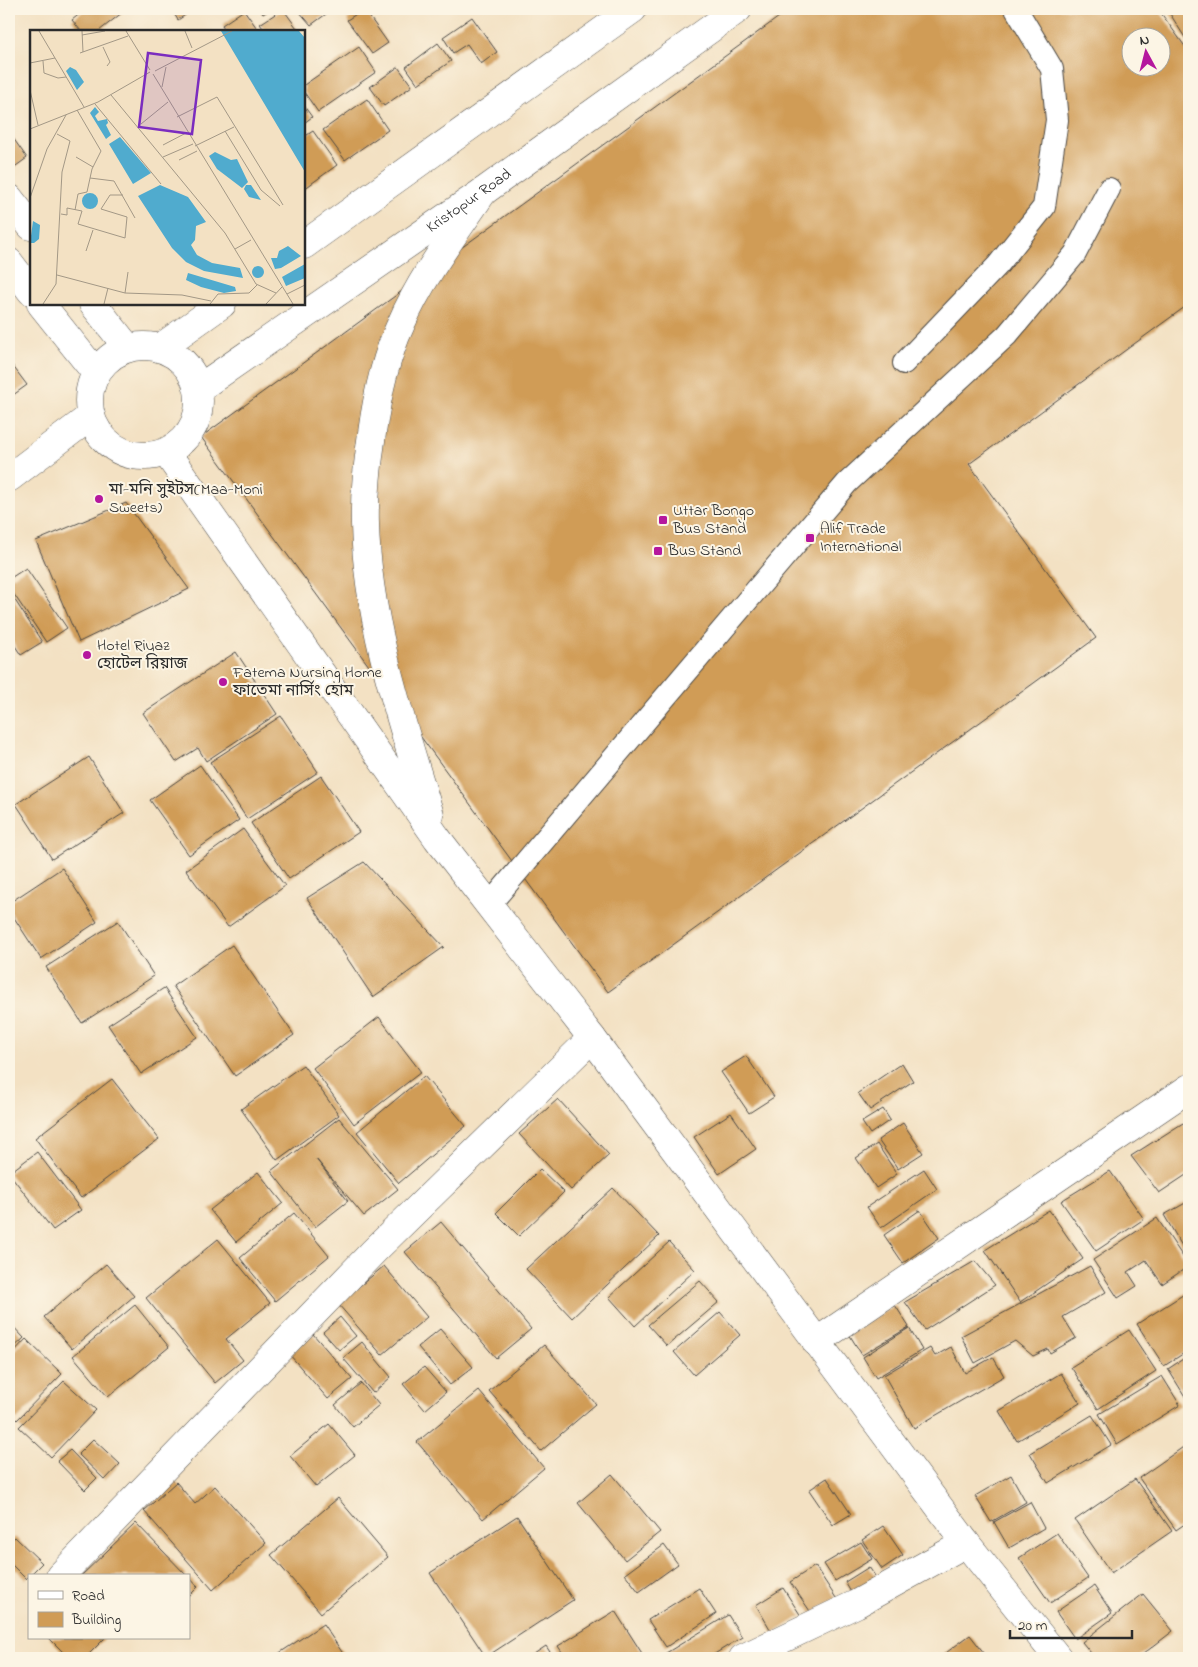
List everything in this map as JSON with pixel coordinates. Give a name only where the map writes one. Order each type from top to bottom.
[{"type":"main road","points":[[305,244],[633,9]]},
{"type":"main road","name":"Kristopur Road","points":[[198,389],[484,191],[738,9]]},
{"type":"main road","points":[[437,838],[402,722],[377,625],[369,576],[365,524],[366,485],[376,402],[385,364],[400,325],[419,286],[484,191]]},
{"type":"main road","points":[[9,198],[30,225]]},
{"type":"main road","points":[[9,262],[30,290]]},
{"type":"main road","points":[[42,305],[96,373]]},
{"type":"main road","points":[[94,305],[128,348]]},
{"type":"main road","points":[[160,348],[221,305]]},
{"type":"main road","points":[[144,346],[160,348],[174,354],[193,375],[198,389],[199,408],[193,426],[182,441],[166,452],[147,456],[129,454],[112,446],[99,433],[90,416],[88,402],[90,386],[104,362],[115,353],[128,348],[144,346]]},
{"type":"main road","points":[[9,478],[90,416]]},
{"type":"main road","points":[[166,452],[437,838],[592,1038],[966,1543],[1058,1658]]},
{"type":"main road","points":[[62,1574],[374,1251],[592,1038]]},
{"type":"main road","points":[[816,1342],[1189,1088]]},
{"type":"main road","points":[[743,1658],[856,1604],[966,1543]]},
{"type":"lane","points":[[904,363],[998,265],[1044,208],[1057,120],[1052,69],[1016,9]]},
{"type":"lane","points":[[488,905],[847,483],[1007,336],[1074,254],[1109,189]]},
{"type":"building","points":[[86,9],[120,9],[123,12],[100,30],[80,30],[72,20]]},
{"type":"building","points":[[171,9],[194,9],[178,20]]},
{"type":"building","points":[[259,9],[271,9],[263,14]]},
{"type":"building","points":[[283,9],[298,30],[264,30],[260,24]]},
{"type":"building","points":[[333,9],[311,25],[298,10]]},
{"type":"building","points":[[364,9],[388,43],[372,54],[347,20]]},
{"type":"building","name":"Bus Stand","points":[[790,9],[1158,9],[1189,52],[1189,304],[969,464],[1096,638],[608,992],[201,437]]},
{"type":"building","points":[[1167,9],[1189,9],[1189,44]]},
{"type":"building","points":[[244,10],[258,30],[225,30],[222,25]]},
{"type":"building","points":[[472,17],[497,52],[481,64],[467,44],[453,53],[443,37]]},
{"type":"building","points":[[438,43],[451,61],[418,84],[406,67]]},
{"type":"building","points":[[359,47],[376,72],[318,112],[305,93],[305,84]]},
{"type":"building","points":[[398,67],[412,86],[384,106],[370,87]]},
{"type":"building","points":[[367,99],[388,130],[345,160],[323,130]]},
{"type":"building","points":[[305,107],[312,117],[305,122]]},
{"type":"building","points":[[313,131],[337,165],[305,188],[305,136]]},
{"type":"building","points":[[13,138],[27,158],[9,171],[9,141]]},
{"type":"building","points":[[9,361],[27,385],[9,398]]},
{"type":"building","points":[[126,503],[189,589],[79,642],[36,541]]},
{"type":"building","points":[[26,568],[67,628],[46,642],[9,587],[9,579]]},
{"type":"building","points":[[9,591],[42,642],[21,655],[9,637]]},
{"type":"building","name":"Fatema Nursing Home ফাতেমা নার্সিং হোম","points":[[236,652],[277,714],[206,761],[198,748],[176,762],[143,713]]},
{"type":"building","points":[[281,716],[318,772],[247,819],[210,762]]},
{"type":"building","points":[[89,757],[124,813],[52,859],[16,804]]},
{"type":"building","points":[[200,765],[239,820],[189,855],[150,800]]},
{"type":"building","points":[[321,776],[359,832],[289,879],[251,823]]},
{"type":"building","points":[[243,829],[285,886],[228,927],[186,870]]},
{"type":"building","points":[[364,862],[444,947],[373,997],[307,898]]},
{"type":"building","points":[[62,868],[97,922],[41,959],[9,910],[9,903]]},
{"type":"building","points":[[118,921],[154,976],[82,1023],[46,967]]},
{"type":"building","points":[[232,945],[294,1035],[235,1076],[173,986]]},
{"type":"building","points":[[164,988],[197,1037],[141,1074],[108,1025]]},
{"type":"building","points":[[379,1017],[421,1072],[354,1124],[313,1068]]},
{"type":"building","points":[[746,1056],[774,1097],[749,1113],[721,1072]]},
{"type":"building","points":[[902,1063],[913,1081],[870,1110],[858,1093]]},
{"type":"building","points":[[303,1065],[339,1115],[277,1160],[241,1109]]},
{"type":"building","points":[[424,1076],[466,1126],[399,1183],[357,1132]]},
{"type":"building","points":[[112,1079],[159,1139],[81,1198],[35,1138]]},
{"type":"building","points":[[558,1099],[609,1155],[571,1190],[519,1134]]},
{"type":"building","points":[[883,1109],[890,1120],[870,1134],[862,1122]]},
{"type":"building","points":[[731,1113],[756,1149],[719,1174],[694,1137]]},
{"type":"building","points":[[339,1118],[398,1189],[364,1216],[316,1159],[348,1201],[315,1227],[271,1171]]},
{"type":"building","points":[[903,1123],[923,1153],[898,1169],[878,1140]]},
{"type":"building","points":[[1183,1123],[1189,1133],[1189,1173],[1159,1193],[1131,1156]]},
{"type":"building","points":[[877,1144],[897,1174],[876,1188],[856,1158]]},
{"type":"building","points":[[37,1152],[81,1210],[53,1230],[9,1173]]},
{"type":"building","points":[[540,1169],[564,1192],[519,1236],[496,1213]]},
{"type":"building","points":[[924,1169],[937,1189],[881,1228],[867,1207]]},
{"type":"building","points":[[1110,1171],[1144,1219],[1096,1251],[1061,1201]]},
{"type":"building","points":[[258,1172],[283,1203],[236,1242],[210,1210]]},
{"type":"building","points":[[613,1188],[659,1236],[572,1318],[526,1269]]},
{"type":"building","points":[[1189,1201],[1189,1258],[1164,1215]]},
{"type":"building","points":[[920,1210],[939,1238],[903,1263],[884,1235]]},
{"type":"building","points":[[1049,1210],[1083,1259],[1020,1302],[985,1250]]},
{"type":"building","points":[[294,1213],[329,1256],[275,1301],[240,1258]]},
{"type":"building","points":[[1157,1218],[1189,1266],[1162,1284],[1146,1260],[1128,1272],[1137,1286],[1118,1298],[1093,1260]]},
{"type":"building","points":[[441,1222],[531,1329],[496,1358],[405,1252]]},
{"type":"building","points":[[218,1239],[270,1303],[226,1339],[243,1360],[215,1383],[146,1298]]},
{"type":"building","points":[[669,1242],[695,1270],[635,1326],[609,1297]]},
{"type":"building","points":[[975,1261],[995,1285],[925,1330],[905,1302]]},
{"type":"building","points":[[106,1264],[134,1296],[72,1349],[44,1317]]},
{"type":"building","points":[[384,1266],[427,1317],[382,1355],[338,1304]]},
{"type":"building","points":[[1090,1266],[1106,1292],[1063,1317],[1076,1338],[1050,1353],[1048,1349],[1033,1356],[1015,1341],[975,1363],[961,1336]]},
{"type":"building","points":[[700,1281],[719,1302],[667,1346],[648,1325]]},
{"type":"building","points":[[1189,1291],[1189,1350],[1164,1366],[1137,1324]]},
{"type":"building","points":[[135,1305],[169,1347],[108,1397],[73,1356]]},
{"type":"building","points":[[895,1305],[909,1327],[862,1355],[849,1334]]},
{"type":"building","points":[[720,1312],[740,1335],[694,1375],[674,1352]]},
{"type":"building","points":[[340,1317],[356,1336],[339,1350],[323,1332]]},
{"type":"building","points":[[9,1322],[24,1338],[9,1352]]},
{"type":"building","points":[[909,1328],[922,1350],[876,1378],[863,1357]]},
{"type":"building","points":[[440,1329],[473,1367],[450,1385],[418,1347]]},
{"type":"building","points":[[1129,1330],[1156,1371],[1098,1409],[1071,1367]]},
{"type":"building","points":[[313,1334],[352,1379],[328,1399],[289,1354]]},
{"type":"building","points":[[26,1339],[62,1374],[17,1420],[9,1412],[9,1357]]},
{"type":"building","points":[[362,1342],[391,1377],[373,1393],[343,1358]]},
{"type":"building","points":[[544,1345],[596,1404],[541,1451],[489,1391]]},
{"type":"building","points":[[951,1347],[965,1373],[993,1357],[1004,1376],[914,1428],[884,1375],[930,1348],[935,1356]]},
{"type":"building","points":[[1189,1355],[1189,1396],[1186,1398],[1168,1369]]},
{"type":"building","points":[[424,1367],[446,1392],[425,1410],[403,1384]]},
{"type":"building","points":[[1061,1373],[1080,1403],[1017,1441],[999,1411]]},
{"type":"building","points":[[1162,1376],[1180,1405],[1117,1444],[1099,1414]]},
{"type":"building","points":[[64,1381],[96,1410],[51,1457],[19,1427]]},
{"type":"building","points":[[361,1383],[379,1405],[353,1427],[335,1405]]},
{"type":"building","points":[[479,1391],[544,1468],[483,1519],[417,1442]]},
{"type":"building","points":[[1092,1415],[1111,1445],[1048,1483],[1030,1453]]},
{"type":"building","points":[[329,1424],[355,1455],[316,1487],[290,1456]]},
{"type":"building","points":[[93,1439],[120,1464],[105,1480],[78,1454]]},
{"type":"building","points":[[1189,1443],[1189,1521],[1176,1530],[1139,1478]]},
{"type":"building","points":[[70,1450],[97,1478],[85,1490],[57,1461]]},
{"type":"building","points":[[612,1474],[660,1532],[625,1560],[578,1503]]},
{"type":"building","points":[[1011,1475],[1026,1502],[991,1522],[975,1496]]},
{"type":"building","points":[[827,1478],[851,1514],[833,1525],[809,1490]]},
{"type":"building","points":[[1135,1479],[1172,1531],[1111,1573],[1075,1520]]},
{"type":"building","points":[[176,1482],[195,1504],[215,1486],[266,1543],[213,1590],[144,1511]]},
{"type":"building","points":[[338,1498],[388,1557],[321,1613],[271,1555]]},
{"type":"building","points":[[1030,1502],[1044,1528],[1009,1548],[994,1522]]},
{"type":"building","points":[[517,1516],[573,1600],[486,1657],[430,1573]]},
{"type":"building","points":[[136,1523],[185,1574],[83,1574]]},
{"type":"building","points":[[883,1526],[903,1555],[882,1569],[862,1540]]},
{"type":"building","points":[[1057,1533],[1088,1578],[1050,1603],[1019,1558]]},
{"type":"building","points":[[15,1537],[42,1563],[31,1574],[28,1574],[26,1579],[9,1562],[9,1543]]},
{"type":"building","points":[[861,1542],[872,1559],[835,1581],[824,1564]]},
{"type":"building","points":[[664,1545],[678,1564],[639,1592],[625,1574]]},
{"type":"building","points":[[815,1566],[836,1598],[812,1614],[790,1582]]},
{"type":"building","points":[[869,1567],[877,1579],[852,1594],[845,1582]]},
{"type":"building","points":[[190,1578],[198,1587],[190,1595]]},
{"type":"building","points":[[1094,1586],[1112,1613],[1075,1639],[1056,1612]]},
{"type":"building","points":[[699,1588],[716,1614],[666,1647],[648,1620]]},
{"type":"building","points":[[783,1588],[801,1616],[773,1634],[756,1605]]},
{"type":"building","points":[[1143,1594],[1173,1631],[1138,1658],[1095,1658],[1082,1642]]},
{"type":"building","points":[[615,1611],[645,1658],[566,1658],[558,1646]]},
{"type":"building","points":[[728,1615],[742,1637],[708,1658],[658,1658]]},
{"type":"building","points":[[323,1624],[346,1658],[276,1658],[275,1656]]},
{"type":"building","points":[[970,1635],[988,1658],[939,1658]]},
{"type":"building","points":[[51,1640],[103,1640],[85,1658],[69,1658]]},
{"type":"building","points":[[546,1646],[554,1658],[528,1658]]},
{"type":"place","name":"মা-মনি সুইটস(Maa-Moni Sweets)","points":[[99,499]]},
{"type":"place","name":"Uttar Bongo Bus Stand","points":[[663,520]]},
{"type":"place","name":"Alif Trade International","points":[[810,538]]},
{"type":"place","name":"Bus Stand","points":[[658,551]]},
{"type":"place","name":"Hotel Riyaz হোটেল রিয়াজ","points":[[87,655]]},
{"type":"place","name":"Fatema Nursing Home ফাতেমা নার্সিং হোম","points":[[223,682]]}]
